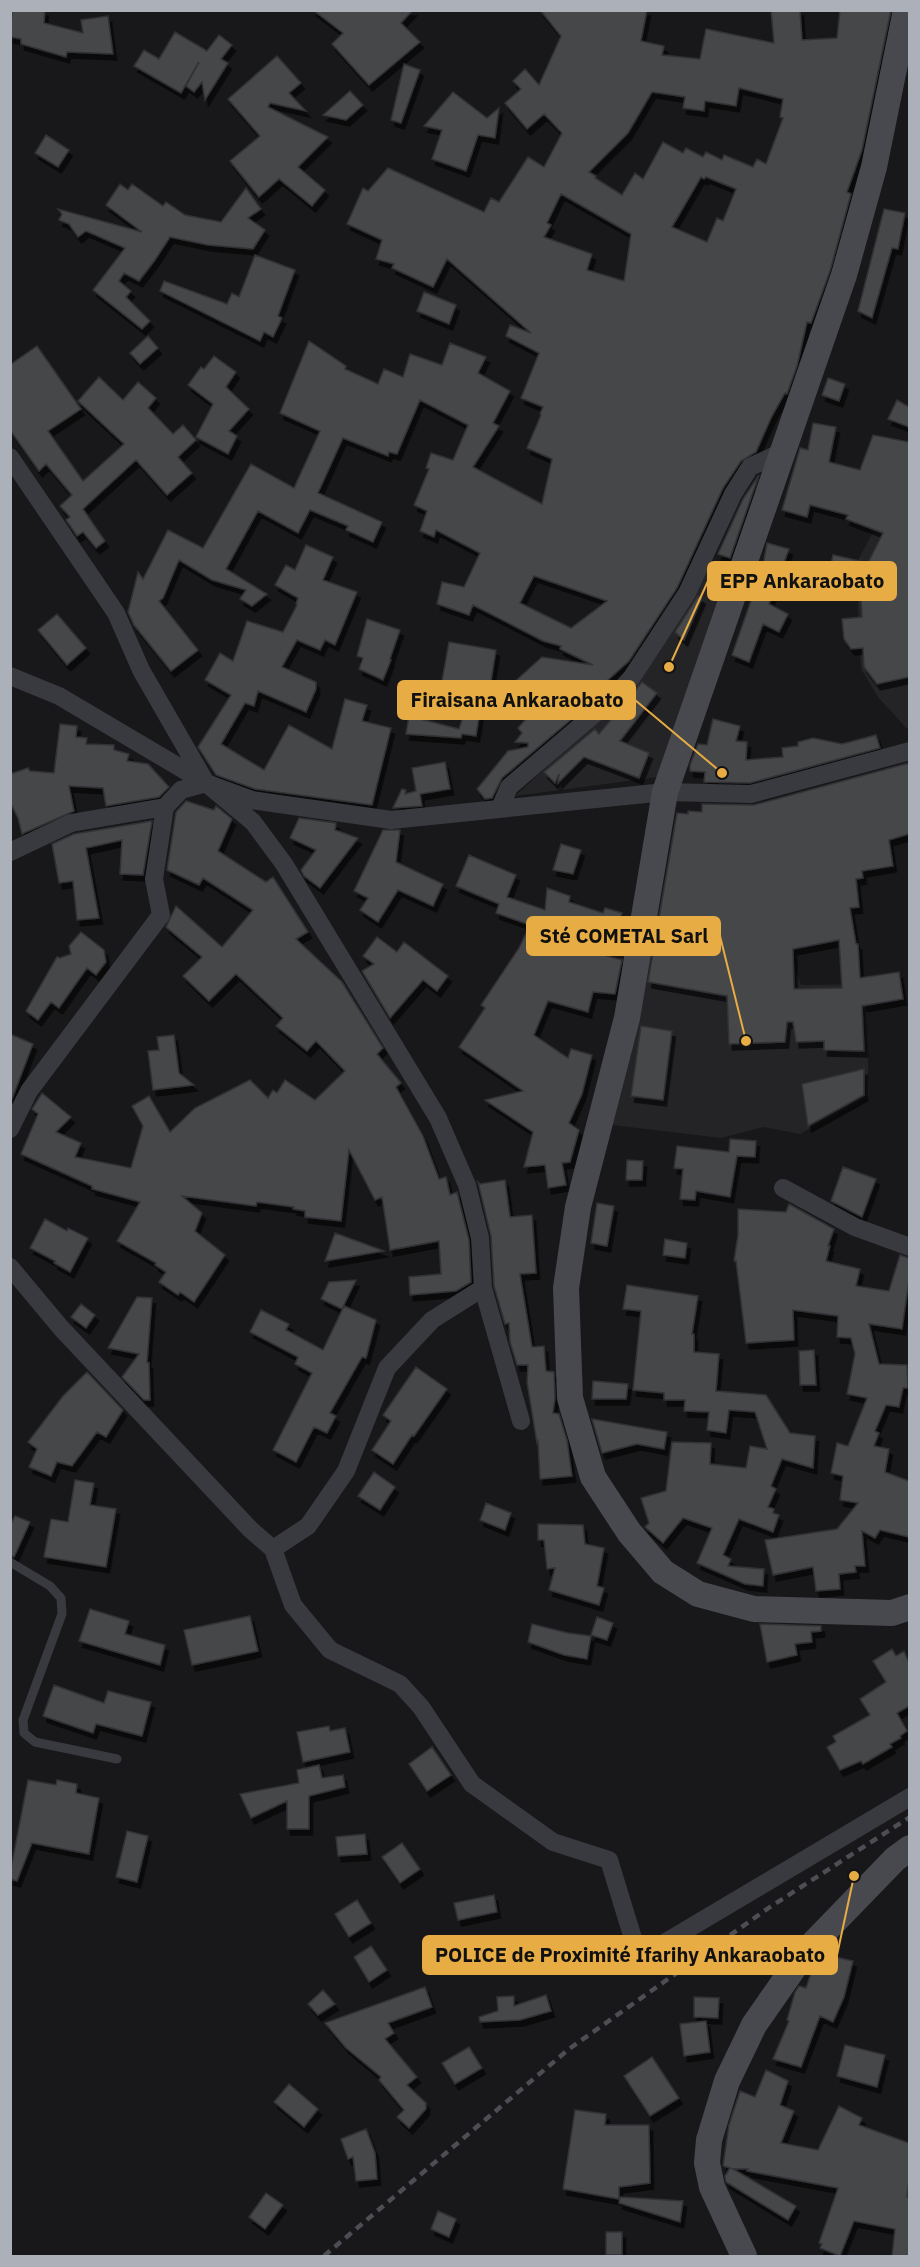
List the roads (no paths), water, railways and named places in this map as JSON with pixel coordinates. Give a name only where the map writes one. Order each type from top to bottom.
[{"type":"street","points":[[906,10],[874,167],[844,275],[665,792],[627,1018],[578,1207],[566,1288],[570,1398],[593,1477],[629,1532],[663,1572],[698,1594],[754,1609],[892,1613],[909,1607]]},
{"type":"street","points":[[500,808],[509,787],[612,699],[632,676],[687,593],[733,494],[750,467],[782,453]]},
{"type":"street","points":[[10,457],[116,613],[141,670],[206,783]]},
{"type":"street","points":[[10,676],[59,696],[206,783],[252,822],[284,864],[438,1118],[467,1185],[480,1238],[483,1288],[521,1421]]},
{"type":"street","points":[[10,1129],[29,1091],[161,915],[154,879],[165,807],[181,790],[206,783],[252,800],[391,820],[665,792],[751,794],[909,751]]},
{"type":"street","points":[[10,852],[71,823],[165,807]]},
{"type":"street","points":[[783,1188],[855,1227],[909,1247]]},
{"type":"street","points":[[10,1267],[61,1328],[251,1530],[273,1549],[293,1605],[330,1650],[400,1684],[421,1707],[472,1784],[554,1842],[609,1860],[639,1958],[909,1797]]},
{"type":"street","points":[[273,1549],[308,1526],[346,1471],[387,1368],[432,1320],[483,1288]]},
{"type":"street","points":[[744,2256],[712,2187],[707,2163],[709,2140],[728,2081],[754,2025],[804,1953],[895,1859],[909,1848]]},
{"type":"lane","points":[[10,1562],[50,1586],[61,1598],[62,1614],[23,1720],[24,1733],[35,1742],[117,1759]]},
{"type":"railway","points":[[324,2256],[569,2049],[770,1907],[910,1817]]},
{"type":"place","name":"EPP Ankaraobato","points":[[669,667]]},
{"type":"place","name":"Firaisana Ankaraobato","points":[[722,773]]},
{"type":"place","name":"Sté COMETAL Sarl","points":[[746,1041]]},
{"type":"place","name":"POLICE de Proximité Ifarihy Ankaraobato","points":[[854,1876]]}]
